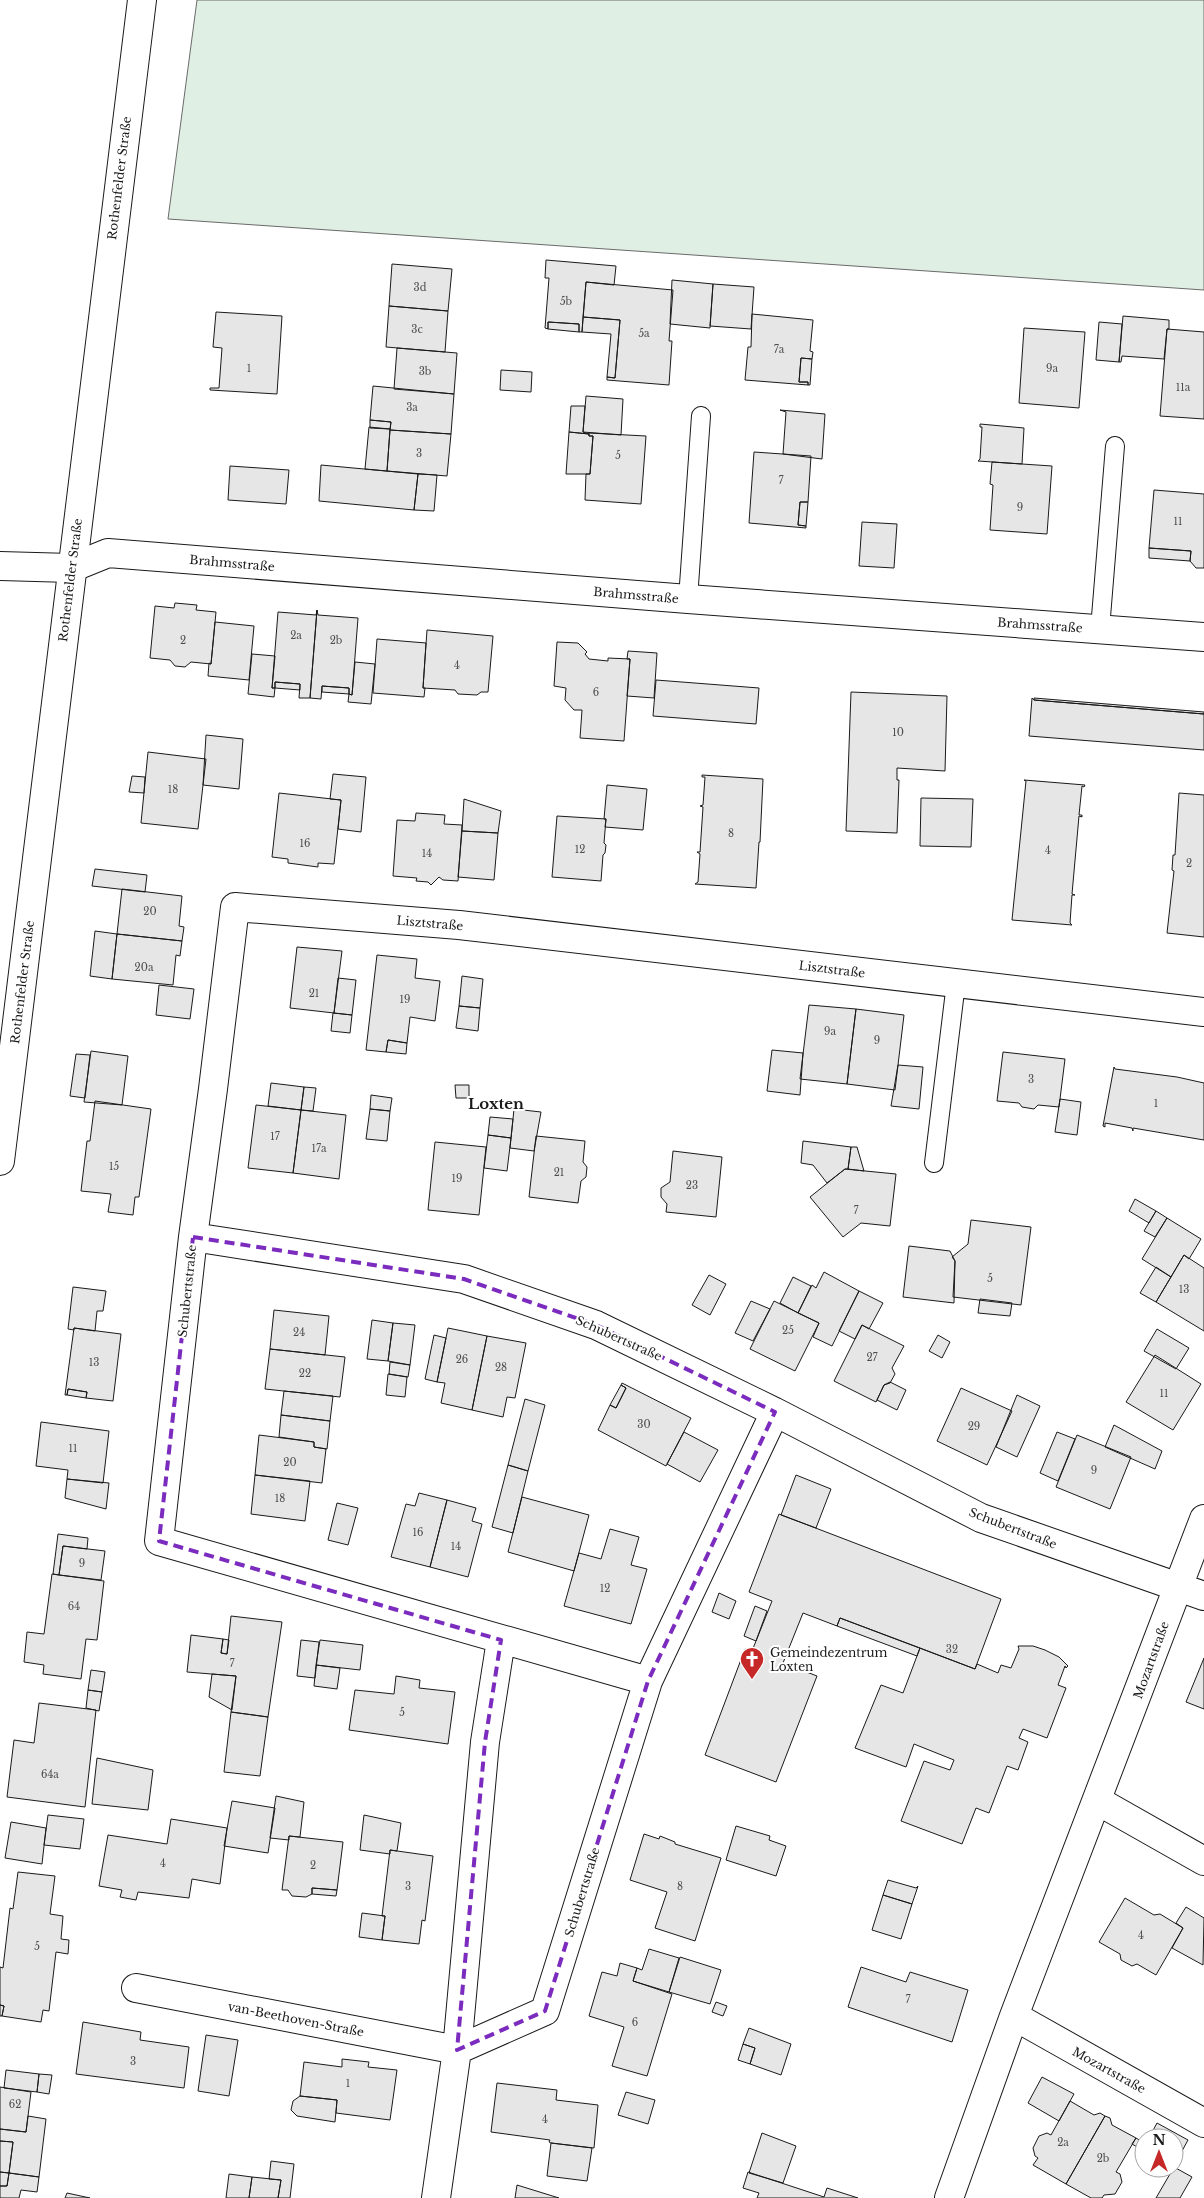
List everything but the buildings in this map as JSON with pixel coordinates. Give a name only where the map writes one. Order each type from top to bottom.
[{"type":"street","name":"Rothenfelder Straße","points":[[0,1161],[71,568],[142,0]]},
{"type":"street","name":"Brahmsstraße","points":[[71,568],[108,553],[688,599],[1204,637]]},
{"type":"street","points":[[0,566],[42,569],[71,568]]},
{"type":"street","name":"Lisztstraße","points":[[193,1237],[235,906],[459,925],[1204,1012]]},
{"type":"street","name":"Schubertstraße","points":[[648,1681],[159,1542],[193,1237],[464,1279],[596,1325],[775,1412],[981,1518],[1204,1596]]},
{"type":"street","name":"Schubertstraße","points":[[457,2050],[545,2011],[648,1681],[775,1412]]},
{"type":"street","name":"Mozartstraße","points":[[949,2198],[1014,2016],[1098,1801],[1204,1519]]},
{"type":"street","points":[[436,2198],[457,2050],[485,1742],[501,1640]]},
{"type":"street","points":[[1098,1801],[1204,1861]]},
{"type":"street","name":"van-Beethoven-Straße","points":[[136,1988],[457,2050]]},
{"type":"street","name":"Mozartstraße","points":[[1014,2016],[1204,2123]]},
{"type":"lane","points":[[688,599],[701,416]]},
{"type":"lane","points":[[1100,629],[1115,446]]},
{"type":"lane","points":[[934,1163],[956,983]]},
{"type":"highlighted area","points":[[193,1237],[464,1279],[596,1325],[775,1412],[648,1681],[545,2011],[457,2050],[485,1742],[501,1640],[159,1541]]},
{"type":"green space","points":[[197,0],[1204,0],[1204,290],[168,219]]},
{"type":"place","name":"Gemeindezentrum Loxten","points":[[752,1680]]},
{"type":"district","name":"Loxten","points":[[496,1103]]}]
